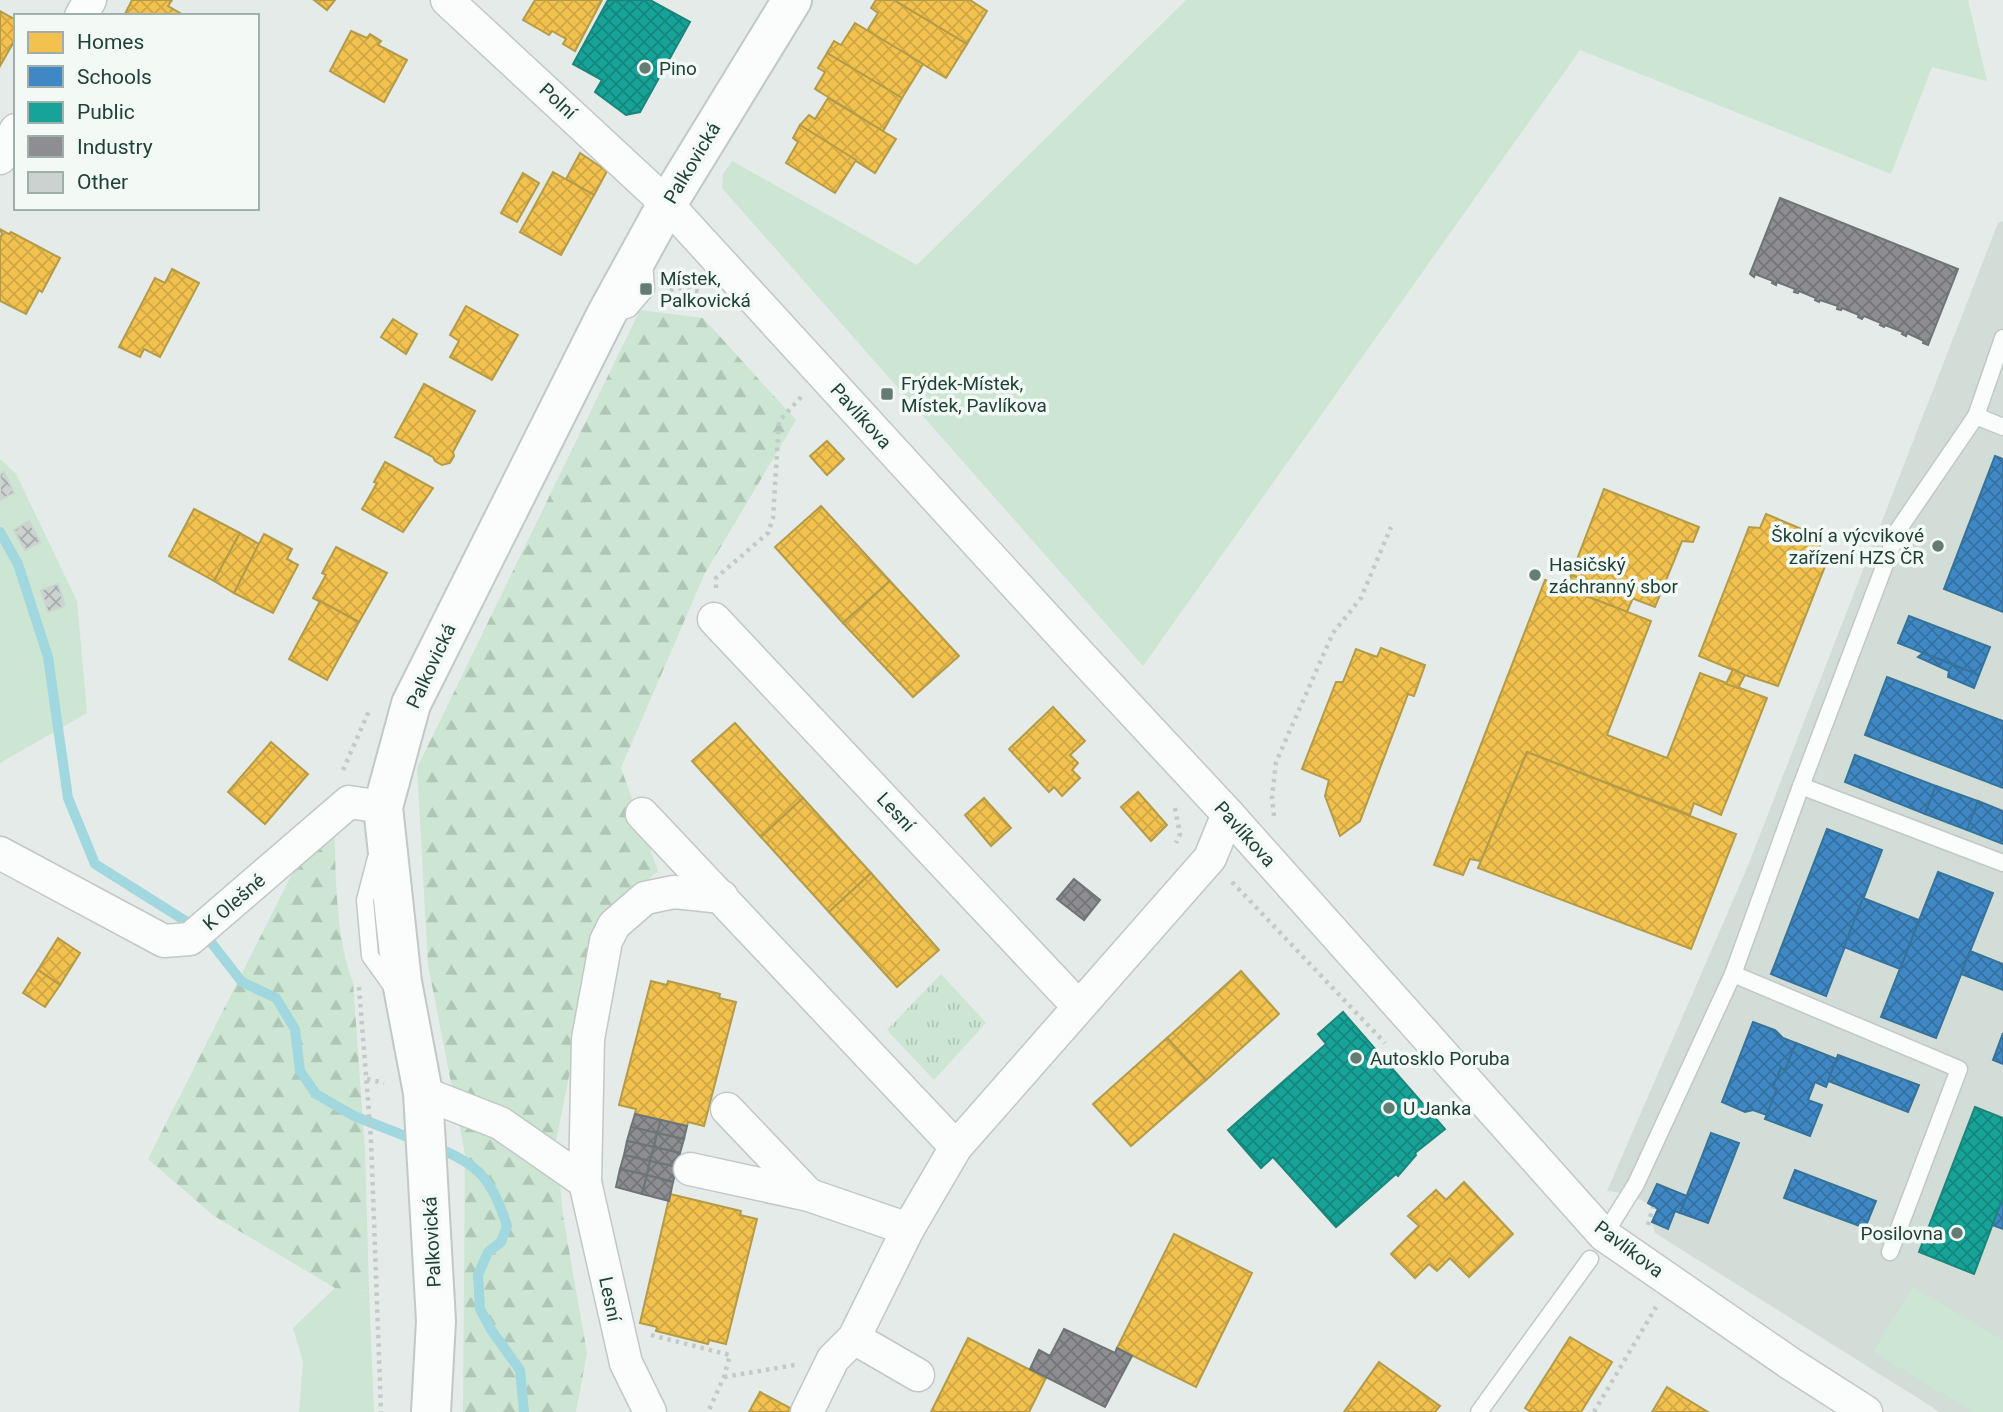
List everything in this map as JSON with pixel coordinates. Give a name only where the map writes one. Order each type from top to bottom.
[{"type":"street","name":"Polní","points":[[447,0],[667,204]]},
{"type":"street","name":"Palkovická","points":[[431,1412],[436,1321],[423,1104],[407,1007],[384,816],[411,704],[606,315],[667,204],[792,0]]},
{"type":"street","points":[[0,158],[14,134]]},
{"type":"street","name":"Pavlíkova","points":[[667,204],[1228,814],[1597,1247],[1866,1412]]},
{"type":"street","name":"Lesní","points":[[713,619],[1078,1006]]},
{"type":"street","name":"K Olešné","points":[[0,852],[164,941],[199,932],[349,802],[384,816]]},
{"type":"street","points":[[642,814],[956,1147]]},
{"type":"street","points":[[807,1412],[956,1147],[1210,858],[1228,814]]},
{"type":"street","name":"Lesní","points":[[650,1412],[626,1363],[585,1182],[588,1039],[606,941],[614,925],[645,898],[674,892],[722,897]]},
{"type":"street","points":[[423,1104],[500,1123],[585,1182]]},
{"type":"street","points":[[727,1109],[809,1195]]},
{"type":"street","points":[[690,1169],[809,1195],[908,1229]]},
{"type":"street","points":[[844,1349],[918,1375]]},
{"type":"lane","points":[[1479,1412],[1597,1247],[1636,1184],[1733,974],[1898,530],[1976,416],[2003,338]]},
{"type":"lane","points":[[1976,416],[2003,428]]},
{"type":"lane","points":[[1801,786],[2003,863]]},
{"type":"lane","points":[[1733,974],[1959,1069],[1890,1252]]},
{"type":"path","points":[[713,619],[716,578],[768,533],[773,517],[779,421],[802,395]]},
{"type":"path","points":[[1275,826],[1272,798],[1276,762],[1333,633],[1362,598],[1391,527]]},
{"type":"path","points":[[369,1103],[381,1412]]},
{"type":"path","points":[[1647,1238],[1647,1226],[1654,1207]]},
{"type":"path","points":[[1622,1209],[1647,1226]]},
{"type":"path","points":[[1594,1412],[1658,1303]]},
{"type":"path","points":[[616,1326],[730,1354],[724,1377],[708,1412]]},
{"type":"path","points":[[724,1377],[844,1349]]},
{"type":"shaded area","name":"Školní a výcvikové zařízení HZS ČR","points":[[2003,221],[2003,1412],[1940,1412],[1655,1233],[1652,1222],[1657,1209],[1631,1194],[1607,1191],[1747,868],[1998,223]]},
{"type":"green space","points":[[1186,0],[1968,0],[1987,81],[1932,67],[1891,174],[1580,50],[1143,666],[722,188],[723,174],[732,161],[917,265]]},
{"type":"green space","points":[[640,310],[703,318],[796,420],[704,575],[621,768],[658,871],[609,914],[584,1001],[556,1141],[563,1216],[587,1353],[576,1412],[463,1412],[465,1154],[428,965],[417,768]]},
{"type":"green space","points":[[0,459],[16,474],[77,601],[87,713],[0,763]]},
{"type":"green space","points":[[334,791],[338,913],[346,961],[353,982],[365,1151],[369,1291],[335,1288],[214,1216],[148,1159]]},
{"type":"green space","points":[[941,974],[986,1023],[934,1080],[887,1030]]},
{"type":"green space","points":[[1913,1287],[2003,1340],[2003,1412],[1973,1412],[1873,1352]]},
{"type":"green space","points":[[335,1288],[369,1291],[374,1412],[299,1412],[303,1361],[293,1328]]},
{"type":"building: Homes","points":[[132,0],[172,0],[168,6],[182,14],[125,14]]},
{"type":"building: Homes","points":[[314,0],[335,0],[327,10]]},
{"type":"building: Homes","points":[[535,0],[602,0],[575,51],[563,44],[566,39],[552,31],[549,35],[523,20]]},
{"type":"building: Homes","points":[[876,0],[894,0],[967,44],[946,78],[867,31],[878,13],[871,8]]},
{"type":"building: Homes","points":[[894,0],[970,0],[987,11],[967,44]]},
{"type":"building: Homes","points":[[0,11],[14,19],[14,42],[0,66]]},
{"type":"building: Homes","points":[[855,23],[923,64],[902,98],[827,53],[834,41],[841,45]]},
{"type":"building: Homes","points":[[351,31],[367,38],[370,34],[381,41],[378,45],[407,60],[384,102],[330,71]]},
{"type":"building: Homes","points":[[827,53],[902,98],[883,131],[815,89],[825,72],[818,68]]},
{"type":"building: Homes","points":[[828,98],[896,139],[875,173],[800,125],[809,115],[815,119]]},
{"type":"building: Homes","points":[[800,125],[856,160],[835,193],[786,163],[798,142],[793,138]]},
{"type":"building: Homes","points":[[580,153],[607,171],[594,195],[566,179]]},
{"type":"building: Homes","points":[[553,172],[594,195],[561,255],[520,232]]},
{"type":"building: Homes","points":[[523,173],[539,183],[517,222],[501,213]]},
{"type":"building: Homes","points":[[0,229],[60,258],[42,292],[39,290],[26,314],[0,301]]},
{"type":"building: Homes","points":[[172,269],[199,283],[160,357],[144,349],[140,357],[119,347],[155,278],[165,283]]},
{"type":"building: Homes","points":[[466,306],[518,335],[492,380],[450,357],[459,341],[450,335]]},
{"type":"building: Homes","points":[[393,319],[417,334],[406,354],[381,337]]},
{"type":"building: Homes","points":[[424,384],[475,411],[450,463],[442,465],[433,457],[395,437]]},
{"type":"building: Homes","points":[[827,441],[844,459],[827,475],[810,456]]},
{"type":"building: Homes","points":[[385,462],[433,488],[403,532],[362,509]]},
{"type":"building: Homes","points":[[1604,489],[1699,527],[1693,542],[1682,541],[1655,607],[1571,575]]},
{"type":"building: Homes","points":[[821,506],[890,581],[843,623],[775,547]]},
{"type":"building: Homes","points":[[194,509],[240,533],[214,581],[169,556]]},
{"type":"building: Homes","points":[[1766,514],[1823,538],[1818,552],[1829,556],[1778,686],[1699,656],[1749,527],[1760,528]]},
{"type":"building: Homes","points":[[240,533],[259,544],[234,593],[214,581]]},
{"type":"building: Homes","points":[[264,534],[292,549],[287,559],[298,565],[273,613],[234,593]]},
{"type":"building: Homes","points":[[336,547],[387,573],[359,622],[313,598],[326,575],[322,573]]},
{"type":"building: Homes","points":[[1571,575],[1633,598],[1627,612],[1566,589]]},
{"type":"building: Homes","points":[[1545,580],[1651,621],[1607,735],[1667,758],[1700,673],[1767,698],[1721,815],[1694,803],[1690,815],[1527,752],[1481,861],[1470,859],[1463,875],[1434,865]]},
{"type":"building: Homes","points":[[890,581],[959,656],[913,697],[843,623]]},
{"type":"building: Homes","points":[[320,601],[359,622],[327,680],[289,659]]},
{"type":"building: Homes","points":[[1381,648],[1425,665],[1414,696],[1408,694],[1360,821],[1340,836],[1325,796],[1329,780],[1302,769],[1336,682],[1343,682],[1356,649],[1377,657]]},
{"type":"building: Homes","points":[[1733,669],[1745,675],[1738,688],[1726,684]]},
{"type":"building: Homes","points":[[1053,707],[1085,741],[1070,755],[1078,763],[1072,770],[1080,778],[1062,796],[1054,787],[1049,792],[1009,749]]},
{"type":"building: Homes","points":[[735,723],[803,798],[761,837],[692,761]]},
{"type":"building: Homes","points":[[271,742],[308,774],[265,824],[228,792]]},
{"type":"building: Homes","points":[[1527,752],[1736,834],[1691,949],[1478,868]]},
{"type":"building: Homes","points":[[1138,792],[1167,825],[1151,841],[1121,807]]},
{"type":"building: Homes","points":[[803,798],[871,873],[829,912],[761,837]]},
{"type":"building: Homes","points":[[984,798],[1011,828],[991,846],[965,815]]},
{"type":"building: Homes","points":[[871,873],[939,950],[897,987],[829,912]]},
{"type":"building: Homes","points":[[58,938],[80,953],[60,985],[38,970]]},
{"type":"building: Homes","points":[[38,970],[60,985],[45,1007],[23,993]]},
{"type":"building: Homes","points":[[1241,971],[1279,1014],[1206,1080],[1167,1038]]},
{"type":"building: Homes","points":[[651,981],[667,985],[668,981],[720,994],[719,998],[736,1002],[704,1126],[688,1122],[687,1126],[635,1114],[636,1109],[619,1105]]},
{"type":"building: Homes","points":[[1167,1038],[1206,1080],[1131,1146],[1093,1104]]},
{"type":"building: Homes","points":[[1464,1182],[1513,1234],[1469,1277],[1450,1258],[1437,1271],[1429,1264],[1415,1278],[1391,1254],[1419,1226],[1408,1216],[1436,1190],[1446,1200]]},
{"type":"building: Homes","points":[[670,1194],[741,1211],[740,1215],[757,1219],[726,1344],[709,1340],[708,1344],[656,1331],[657,1327],[640,1323]]},
{"type":"building: Homes","points":[[1174,1234],[1252,1273],[1196,1387],[1117,1348]]},
{"type":"building: Homes","points":[[1570,1337],[1612,1362],[1581,1412],[1531,1412],[1525,1408]]},
{"type":"building: Homes","points":[[968,1338],[1046,1378],[1029,1412],[931,1412]]},
{"type":"building: Homes","points":[[1379,1362],[1440,1406],[1435,1412],[1344,1412]]},
{"type":"building: Homes","points":[[1667,1387],[1708,1412],[1652,1412]]},
{"type":"building: Homes","points":[[760,1392],[796,1411],[797,1412],[749,1412]]},
{"type":"building: Schools","points":[[1995,456],[2003,459],[2003,612],[1944,589]]},
{"type":"building: Schools","points":[[1909,616],[1990,647],[1979,675],[1898,643]]},
{"type":"building: Schools","points":[[1923,653],[1979,675],[1974,688],[1948,677],[1949,671],[1918,657]]},
{"type":"building: Schools","points":[[1887,677],[2003,721],[2003,788],[1865,735]]},
{"type":"building: Schools","points":[[1855,755],[1936,786],[1925,814],[1845,782]]},
{"type":"building: Schools","points":[[1936,786],[1978,801],[1967,830],[1925,814]]},
{"type":"building: Schools","points":[[1978,801],[2003,811],[2003,844],[1967,830]]},
{"type":"building: Schools","points":[[1827,829],[1882,850],[1826,996],[1771,974]]},
{"type":"building: Schools","points":[[1938,872],[1993,893],[1936,1038],[1881,1017]]},
{"type":"building: Schools","points":[[1863,898],[1919,920],[1900,969],[1844,947]]},
{"type":"building: Schools","points":[[1970,951],[2003,964],[2003,990],[1961,974]]},
{"type":"building: Schools","points":[[1753,1022],[1775,1030],[1783,1038],[1796,1043],[1785,1070],[1781,1068],[1773,1087],[1777,1089],[1767,1115],[1753,1110],[1745,1112],[1722,1102]]},
{"type":"building: Schools","points":[[2003,1033],[2003,1064],[1993,1060]]},
{"type":"building: Schools","points":[[1796,1043],[1837,1059],[1826,1087],[1815,1082],[1808,1100],[1822,1105],[1810,1136],[1765,1119],[1777,1089],[1773,1087],[1781,1068],[1785,1070]]},
{"type":"building: Schools","points":[[1838,1055],[1919,1085],[1908,1112],[1828,1081]]},
{"type":"building: Schools","points":[[1711,1133],[1739,1143],[1708,1223],[1680,1213]]},
{"type":"building: Schools","points":[[1795,1170],[1876,1201],[1865,1228],[1784,1198]]},
{"type":"building: Schools","points":[[1657,1184],[1687,1196],[1680,1213],[1675,1211],[1668,1229],[1652,1222],[1658,1209],[1648,1203]]},
{"type":"building: Schools","points":[[2003,1197],[2003,1229],[1992,1225]]},
{"type":"building: Public","points":[[608,0],[650,0],[690,22],[640,112],[626,115],[595,92],[602,80],[573,64]]},
{"type":"building: Public","points":[[1343,1012],[1445,1129],[1415,1153],[1398,1176],[1396,1174],[1336,1227],[1273,1157],[1261,1168],[1228,1130],[1326,1044],[1318,1034]]},
{"type":"building: Public","points":[[1975,1107],[2003,1118],[2003,1197],[1974,1274],[1919,1252]]},
{"type":"building: Industry","points":[[1780,198],[1958,269],[1928,345],[1907,333],[1906,336],[1903,332],[1885,325],[1884,327],[1864,316],[1862,319],[1842,308],[1837,309],[1838,306],[1820,300],[1819,302],[1799,291],[1794,292],[1795,289],[1777,282],[1776,285],[1773,281],[1750,274]]},
{"type":"building: Industry","points":[[1074,879],[1100,900],[1084,920],[1057,899]]},
{"type":"building: Industry","points":[[635,1114],[661,1120],[657,1133],[631,1127]]},
{"type":"building: Industry","points":[[661,1120],[687,1126],[684,1139],[657,1133]]},
{"type":"building: Industry","points":[[631,1127],[657,1133],[654,1147],[627,1141]]},
{"type":"building: Industry","points":[[657,1133],[684,1139],[680,1153],[654,1147]]},
{"type":"building: Industry","points":[[627,1141],[654,1147],[650,1161],[624,1155]]},
{"type":"building: Industry","points":[[654,1147],[680,1153],[677,1167],[650,1161]]},
{"type":"building: Industry","points":[[624,1155],[650,1161],[647,1175],[620,1169]]},
{"type":"building: Industry","points":[[650,1161],[677,1167],[673,1182],[647,1175]]},
{"type":"building: Industry","points":[[620,1169],[647,1175],[642,1194],[616,1187]]},
{"type":"building: Industry","points":[[647,1175],[673,1182],[669,1201],[642,1194]]},
{"type":"building: Industry","points":[[1064,1329],[1115,1353],[1117,1348],[1132,1356],[1105,1407],[1030,1369],[1039,1350],[1050,1356]]},
{"type":"building: Other","points":[[4,472],[14,493],[0,500],[0,474]]},
{"type":"building: Other","points":[[29,521],[40,542],[25,550],[14,530]]},
{"type":"building: Other","points":[[58,584],[65,606],[48,612],[41,590]]},
{"type":"waterway","points":[[0,532],[18,564],[48,657],[68,798],[95,864],[184,920],[210,941],[242,982],[276,998],[295,1029],[300,1071],[316,1094],[354,1116],[418,1141]]},
{"type":"waterway","points":[[433,1146],[462,1159],[482,1175],[496,1196],[507,1226],[501,1242],[488,1252],[478,1275],[480,1309],[520,1370],[524,1412]]},
{"type":"place","name":"Pino","points":[[645,68]]},
{"type":"place","name":"Místek, Palkovická","points":[[646,289]]},
{"type":"place","name":"Frýdek-Místek, Místek, Pavlíkova","points":[[887,394]]},
{"type":"place","name":"Školní a výcvikové zařízení HZS ČR","points":[[1938,546]]},
{"type":"place","name":"Hasičský záchranný sbor","points":[[1535,575]]},
{"type":"place","name":"Autosklo Poruba","points":[[1356,1058]]},
{"type":"place","name":"U Janka","points":[[1389,1108]]},
{"type":"place","name":"Posilovna","points":[[1957,1233]]}]
